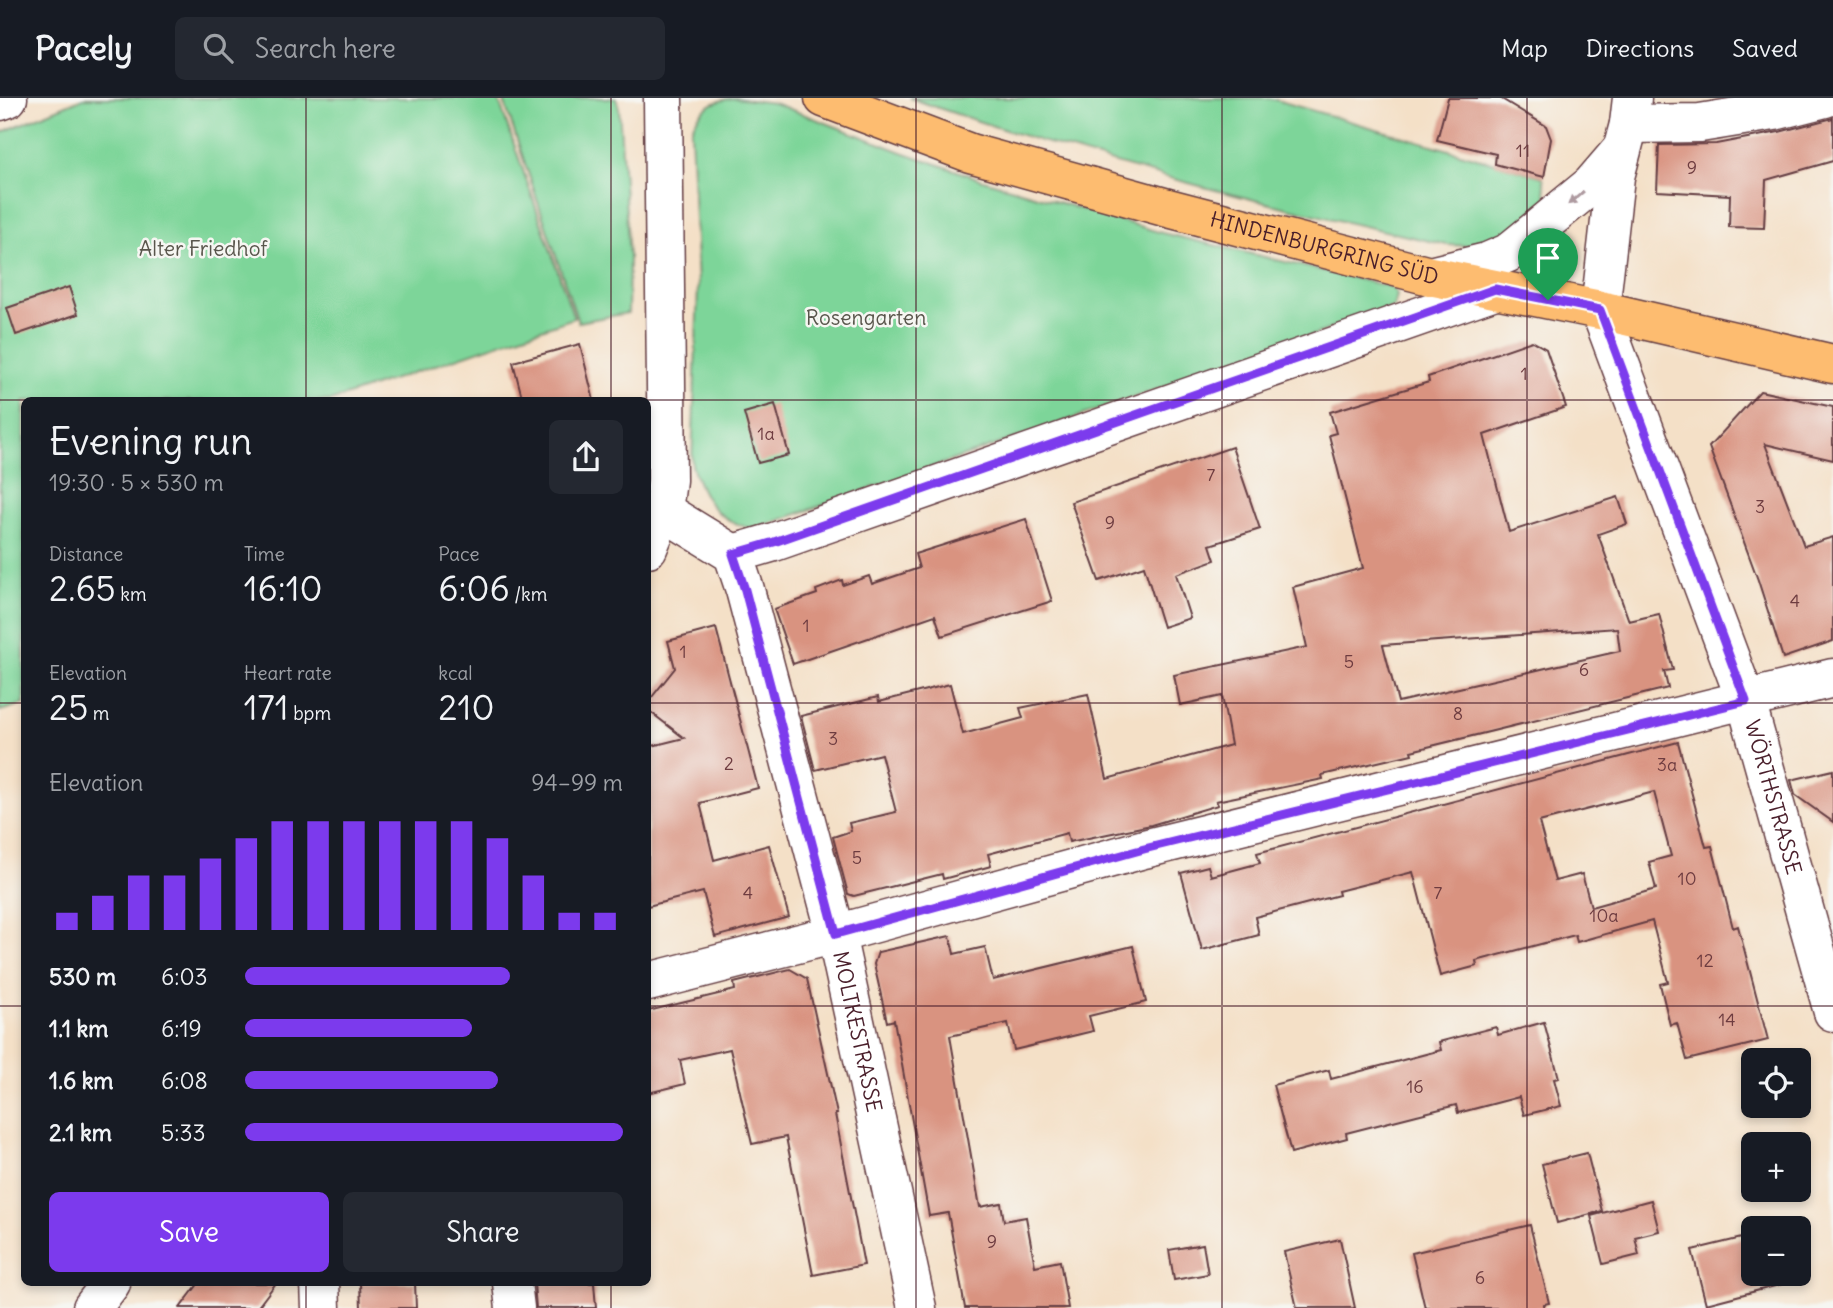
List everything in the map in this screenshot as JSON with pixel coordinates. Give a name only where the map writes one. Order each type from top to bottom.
[{"type":"main road","name":"HINDENBURGRING SÜD","points":[[824,98],[970,153],[1430,276],[1600,310],[1833,364]]},
{"type":"street","points":[[0,101],[8,98]]},
{"type":"street","points":[[651,541],[663,511],[667,480],[663,98]]},
{"type":"street","points":[[1628,123],[1700,123],[1774,111],[1825,98]]},
{"type":"street","points":[[1430,276],[1487,262],[1508,253],[1591,185],[1628,123]]},
{"type":"street","points":[[1600,310],[1614,190],[1628,123]]},
{"type":"street","points":[[663,511],[733,554],[774,542],[1495,289]]},
{"type":"street","name":"WÖRTHSTRASSE","points":[[1600,310],[1746,701],[1833,1012]]},
{"type":"street","name":"MOLTKESTRASSE","points":[[733,554],[745,590],[836,934],[917,1308]]},
{"type":"street","points":[[651,981],[836,934],[1144,849],[1833,678]]},
{"type":"street","points":[[92,1308],[109,1286]]},
{"type":"street","points":[[320,1286],[321,1308]]},
{"type":"street","points":[[512,1286],[514,1308]]},
{"type":"green space","name":"Alter Friedhof","points":[[83,98],[498,98],[574,318],[342,397],[21,397],[21,705],[0,711],[0,133]]},
{"type":"green space","points":[[503,98],[616,98],[619,108],[629,258],[628,313],[578,322]]},
{"type":"green space","name":"Rosengarten","points":[[734,98],[774,103],[983,180],[1162,233],[1387,286],[1397,295],[1394,307],[754,529],[741,525],[730,521],[706,499],[692,465],[698,285],[691,131],[707,107]]},
{"type":"green space","points":[[910,98],[1269,98],[1543,177],[1548,209],[1495,243],[1447,245],[1176,180],[1042,142]]},
{"type":"building","points":[[1448,98],[1500,98],[1546,126],[1551,139],[1544,177],[1495,164],[1496,154],[1437,140]]},
{"type":"building","points":[[1833,118],[1833,161],[1766,180],[1764,228],[1729,227],[1730,195],[1657,191],[1659,145],[1716,144]]},
{"type":"building","points":[[69,287],[78,314],[16,335],[7,308]]},
{"type":"building","points":[[1532,341],[1546,349],[1566,407],[1484,435],[1509,532],[1618,497],[1627,524],[1598,534],[1629,621],[1659,614],[1673,670],[1664,671],[1668,688],[1411,751],[1412,754],[1322,775],[1323,779],[1216,801],[1218,805],[1151,825],[1069,842],[1067,833],[988,854],[991,866],[943,879],[942,874],[854,896],[848,894],[833,837],[851,831],[849,823],[896,812],[881,754],[815,770],[801,716],[878,697],[879,702],[950,684],[963,734],[1023,718],[1020,708],[1088,694],[1107,779],[1231,745],[1222,696],[1180,705],[1174,675],[1307,647],[1293,587],[1363,568],[1329,435],[1336,433],[1330,412],[1429,382],[1428,377]],"holes":[[[1617,628],[1620,651],[1398,702],[1383,645]]]},
{"type":"building","points":[[580,344],[593,397],[522,397],[513,362]]},
{"type":"building","points":[[1760,391],[1833,407],[1833,460],[1765,444],[1804,546],[1833,537],[1833,641],[1783,658],[1758,580],[1709,447]]},
{"type":"building","points":[[775,404],[789,455],[758,463],[744,413]]},
{"type":"building","points":[[1232,447],[1260,529],[1210,545],[1215,560],[1176,574],[1190,618],[1163,627],[1144,566],[1099,581],[1071,502]]},
{"type":"building","points":[[1026,519],[1052,601],[942,636],[935,615],[793,664],[774,609],[817,594],[816,590],[842,580],[843,585],[869,576],[872,584],[919,568],[915,554]]},
{"type":"building","points":[[716,628],[758,788],[700,803],[714,860],[769,845],[789,917],[715,937],[703,892],[651,905],[651,746],[684,738],[651,712],[651,698],[675,668],[668,641]]},
{"type":"building","points":[[1678,742],[1706,847],[1712,846],[1733,928],[1738,926],[1768,1040],[1687,1060],[1677,1023],[1670,1025],[1660,984],[1668,982],[1652,921],[1577,942],[1575,935],[1476,961],[1477,966],[1440,976],[1413,872],[1338,891],[1339,895],[1255,917],[1259,935],[1202,950],[1181,873],[1208,866],[1211,876],[1260,863],[1257,853]],"holes":[[[1654,792],[1671,856],[1649,862],[1656,889],[1591,907],[1582,874],[1555,881],[1539,822]]]},
{"type":"building","points":[[1833,770],[1833,822],[1795,795],[1791,780]]},
{"type":"building","points":[[950,936],[954,954],[985,947],[993,980],[1133,946],[1146,1002],[1089,1016],[1093,1031],[1014,1050],[1008,1023],[950,1036],[980,1207],[1001,1203],[1004,1221],[1026,1217],[1035,1266],[1060,1261],[1068,1308],[965,1308],[948,1213],[929,1216],[894,1020],[887,1022],[874,964],[878,952]]},
{"type":"building","points":[[790,969],[807,979],[837,1114],[864,1265],[813,1275],[786,1137],[752,1144],[730,1049],[680,1060],[685,1084],[651,1092],[651,1010],[735,990],[734,983]]},
{"type":"building","points":[[1544,1022],[1559,1078],[1554,1079],[1561,1106],[1524,1115],[1519,1097],[1458,1113],[1456,1105],[1346,1133],[1347,1138],[1291,1153],[1273,1085],[1329,1070],[1331,1079],[1441,1050],[1439,1042],[1496,1027],[1498,1035]]},
{"type":"building","points":[[1587,1153],[1602,1211],[1557,1223],[1542,1164]]},
{"type":"building","points":[[1651,1200],[1659,1231],[1635,1237],[1639,1255],[1603,1264],[1591,1216]]},
{"type":"building","points":[[1530,1225],[1549,1303],[1544,1304],[1544,1308],[1425,1308],[1412,1253]]},
{"type":"building","points":[[1741,1238],[1741,1286],[1775,1286],[1706,1304],[1692,1250]]},
{"type":"building","points":[[1340,1239],[1355,1308],[1297,1308],[1284,1252]]},
{"type":"building","points":[[1203,1244],[1208,1274],[1174,1280],[1169,1250]]},
{"type":"building","points":[[197,1286],[274,1286],[257,1308],[180,1308]]},
{"type":"building","points":[[360,1286],[415,1286],[416,1308],[361,1308]]},
{"type":"building","points":[[534,1286],[594,1286],[596,1308],[536,1308]]},
{"type":"route","points":[[1495,289],[1548,300],[1600,310],[1746,701],[1144,849],[836,934],[745,590],[733,554],[1405,323],[1495,289]]}]
